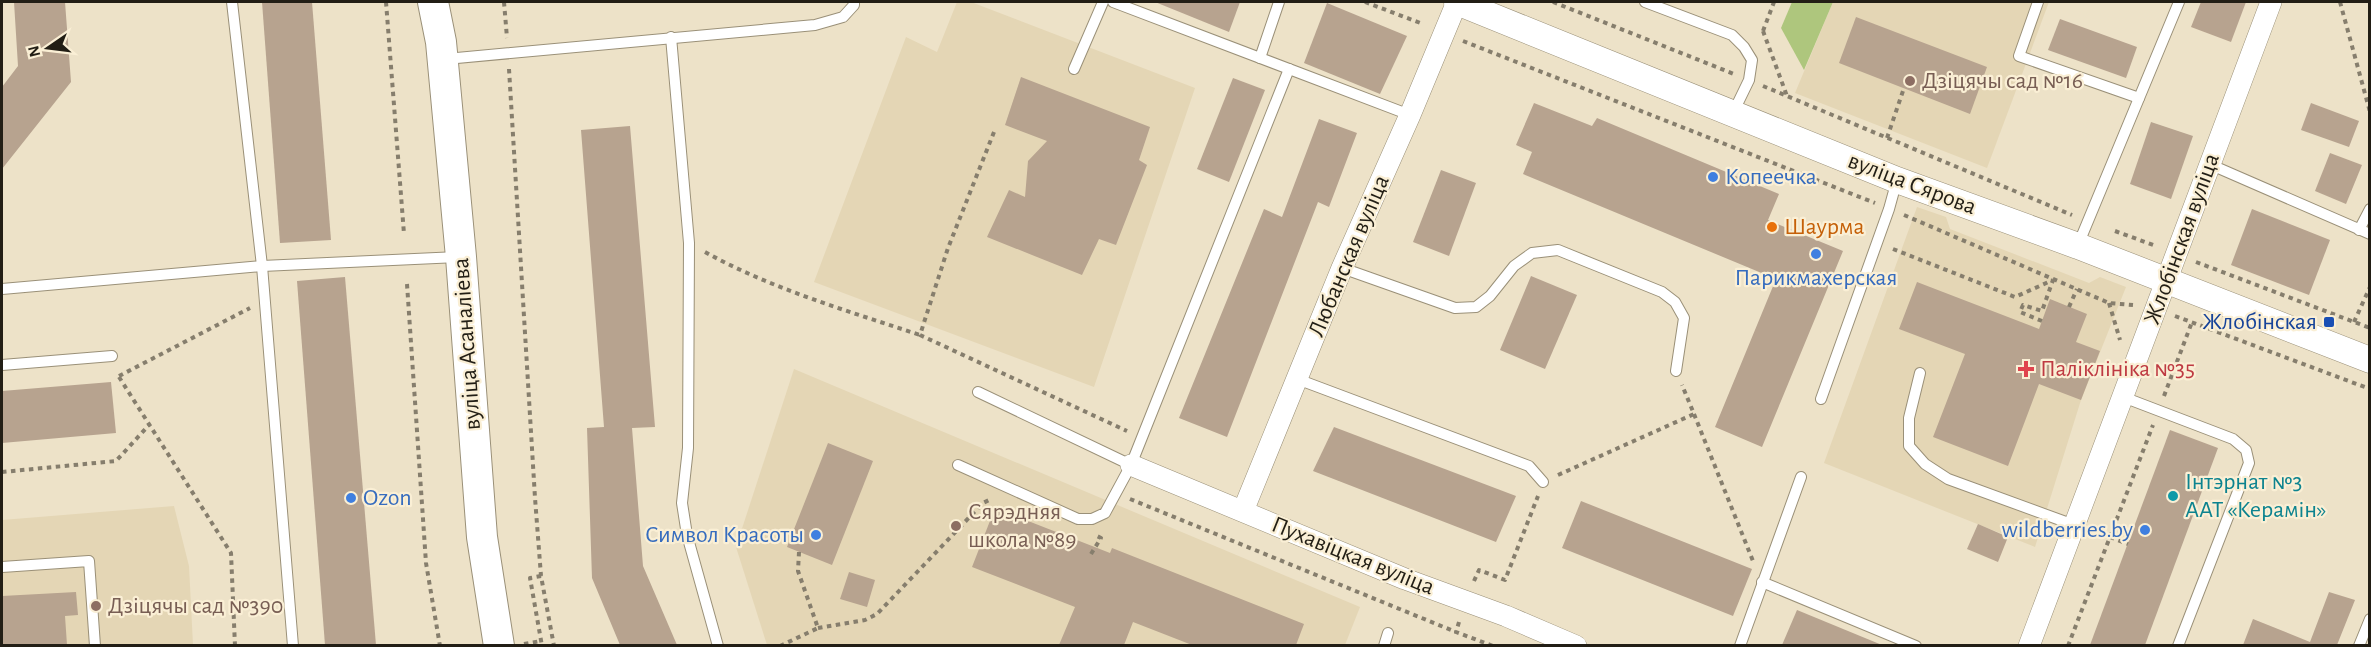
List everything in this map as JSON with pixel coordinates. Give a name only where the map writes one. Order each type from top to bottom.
[{"type":"main road","name":"вуліца Асаналіева","points":[[433,2],[442,51],[461,256],[482,537],[499,645]]},
{"type":"main road","name":"вуліца Асаналіева","points":[[442,2],[442,51]]},
{"type":"street","name":"Любанская вуліца","points":[[1243,511],[1342,267],[1410,115],[1457,2]]},
{"type":"street","name":"вуліца Сярова","points":[[1457,2],[1897,180],[2078,246],[2321,343],[2370,360]]},
{"type":"street","name":"Жлобінская вуліца","points":[[2029,645],[2271,2]]},
{"type":"street","name":"Пухавіцкая вуліца","points":[[1131,465],[1405,579],[1576,645]]},
{"type":"lane","points":[[232,2],[262,266],[293,645]]},
{"type":"lane","points":[[442,51],[508,54],[815,25],[843,17],[854,2]]},
{"type":"lane","points":[[1074,69],[1103,2]]},
{"type":"lane","points":[[1113,2],[1410,115]]},
{"type":"lane","points":[[1260,58],[1279,2]]},
{"type":"lane","points":[[1645,2],[1732,35],[1744,47],[1752,60],[1749,80],[1733,114]]},
{"type":"lane","points":[[2038,2],[2019,56],[2139,98]]},
{"type":"lane","points":[[2078,246],[2179,2]]},
{"type":"lane","points":[[671,37],[688,243],[688,448],[682,503],[687,535],[718,645]]},
{"type":"lane","points":[[958,465],[1078,519],[1092,519],[1105,513],[1131,465],[1289,69]]},
{"type":"lane","points":[[2209,164],[2370,234]]},
{"type":"lane","points":[[1821,399],[1889,209],[1897,180]]},
{"type":"lane","points":[[2359,230],[2370,209]]},
{"type":"lane","points":[[1342,267],[1455,308],[1476,307],[1490,297],[1514,266],[1532,253],[1558,250],[1662,292],[1675,302],[1684,318],[1676,371]]},
{"type":"lane","points":[[2,289],[262,266],[461,256]]},
{"type":"lane","points":[[2,365],[109,356]]},
{"type":"lane","points":[[1920,373],[1910,418],[1909,446],[1925,464],[1948,479],[2074,525]]},
{"type":"lane","points":[[1297,379],[1529,466],[1543,482]]},
{"type":"lane","points":[[978,392],[1131,465]]},
{"type":"lane","points":[[2123,397],[2233,439],[2246,450],[2249,463],[2178,645]]},
{"type":"lane","points":[[1740,645],[1801,477]]},
{"type":"lane","points":[[2,567],[89,561],[95,645]]},
{"type":"lane","points":[[1762,582],[1916,645]]},
{"type":"lane","points":[[2359,645],[2370,619]]},
{"type":"lane","points":[[1384,645],[1388,633]]},
{"type":"path","points":[[386,2],[404,234]]},
{"type":"path","points":[[504,2],[542,576],[554,645]]},
{"type":"path","points":[[1365,2],[1889,209],[2109,303],[2157,308],[2370,389]]},
{"type":"path","points":[[1553,2],[1749,80],[2088,221],[2370,328]]},
{"type":"path","points":[[1752,60],[1774,2]]},
{"type":"path","points":[[2340,2],[2370,112]]},
{"type":"path","points":[[1763,31],[1788,96]]},
{"type":"path","points":[[1887,138],[1904,88]]},
{"type":"path","points":[[920,335],[948,248],[994,132]]},
{"type":"path","points":[[688,243],[734,268],[846,311],[920,335],[1142,438]]},
{"type":"path","points":[[1877,243],[2015,297],[2054,279]]},
{"type":"path","points":[[2042,321],[2020,312],[2023,305],[2042,311],[2054,279]]},
{"type":"path","points":[[407,284],[426,563],[440,645]]},
{"type":"path","points":[[2354,322],[2370,287]]},
{"type":"path","points":[[2069,307],[2077,289]]},
{"type":"path","points":[[119,376],[264,300]]},
{"type":"path","points":[[2109,303],[2123,349]]},
{"type":"path","points":[[2068,645],[2192,322]]},
{"type":"path","points":[[109,356],[149,425],[231,553],[235,645]]},
{"type":"path","points":[[1676,371],[1762,582]]},
{"type":"path","points":[[1456,632],[1479,570],[1505,580],[1543,482],[1694,414]]},
{"type":"path","points":[[2,472],[116,461],[149,425]]},
{"type":"path","points":[[1123,496],[1493,645]]},
{"type":"path","points":[[780,645],[818,628],[865,620],[877,614],[983,503],[990,499],[998,499]]},
{"type":"path","points":[[1090,534],[1101,537],[1091,554]]},
{"type":"path","points":[[2110,537],[2128,544]]},
{"type":"path","points":[[799,552],[798,571],[818,628]]},
{"type":"path","points":[[516,645],[541,643],[530,578],[542,576]]},
{"type":"shaded area","points":[[957,2],[971,2],[1195,88],[1094,387],[814,282],[906,37],[937,52]]},
{"type":"shaded area","name":"Дзіцячы сад №16","points":[[1833,2],[2049,2],[1987,168],[1795,93]]},
{"type":"shaded area","points":[[1917,207],[1946,217],[1950,229],[2089,283],[2100,277],[2126,287],[2081,400],[2035,547],[1824,463]]},
{"type":"shaded area","name":"Сярэдняя школа №89","points":[[794,369],[1360,607],[1345,645],[767,645],[736,547]]},
{"type":"shaded area","name":"Дзіцячы сад №390","points":[[174,506],[189,566],[193,645],[2,646],[2,520]]},
{"type":"green space","points":[[1792,2],[1833,2],[1804,70],[1781,28]]},
{"type":"building","points":[[14,2],[65,2],[71,82],[2,169],[2,87],[18,66]]},
{"type":"building","points":[[262,2],[312,2],[331,240],[280,243]]},
{"type":"building","points":[[1155,2],[1240,2],[1229,32]]},
{"type":"building","points":[[2201,2],[2246,2],[2231,42],[2191,27]]},
{"type":"building","points":[[1327,3],[1407,36],[1380,94],[1304,63]]},
{"type":"building","points":[[1856,17],[1987,67],[1970,114],[1839,63]]},
{"type":"building","points":[[2060,19],[2137,47],[2126,78],[2048,50]]},
{"type":"building","points":[[1021,77],[1150,127],[1139,160],[1147,165],[1116,245],[1099,239],[1082,275],[987,237],[1009,190],[1025,197],[1028,161],[1047,141],[1005,125]]},
{"type":"building","points":[[1233,78],[1265,90],[1229,182],[1197,169]]},
{"type":"building","points":[[1534,103],[1592,126],[1597,118],[1779,194],[1768,220],[1843,251],[1762,447],[1715,427],[1776,279],[1523,174],[1532,152],[1516,145]]},
{"type":"building","points":[[2311,103],[2359,121],[2349,147],[2301,130]]},
{"type":"building","points":[[1319,119],[1357,133],[1329,207],[1318,202],[1227,437],[1179,418],[1264,209],[1282,217]]},
{"type":"building","points":[[2151,122],[2193,136],[2171,199],[2130,184]]},
{"type":"building","points":[[630,126],[655,427],[632,428],[643,566],[677,645],[620,645],[592,578],[587,428],[604,427],[581,130]]},
{"type":"building","points":[[2330,153],[2362,165],[2346,204],[2315,191]]},
{"type":"building","points":[[1441,170],[1476,183],[1449,256],[1413,242]]},
{"type":"building","points":[[2252,209],[2330,240],[2309,295],[2231,265]]},
{"type":"building","points":[[1531,276],[1577,295],[1545,369],[1500,350]]},
{"type":"building","points":[[345,277],[376,645],[325,645],[297,281]]},
{"type":"building","name":"Паліклініка №35","points":[[1917,282],[2039,329],[2050,299],[2087,314],[2076,342],[2100,351],[2081,400],[2039,384],[2008,466],[1933,437],[1965,354],[1899,329]]},
{"type":"building","points":[[111,382],[116,433],[2,443],[2,391]]},
{"type":"building","points":[[1334,427],[1516,496],[1496,542],[1313,471]]},
{"type":"building","name":"Інтэрнат №3 ААТ «Керамін»","points":[[2170,430],[2218,448],[2145,645],[2090,645]]},
{"type":"building","points":[[828,443],[873,461],[832,565],[787,547]]},
{"type":"building","points":[[1581,501],[1752,569],[1733,616],[1562,548]]},
{"type":"building","points":[[995,508],[1110,553],[1112,548],[1304,624],[1296,645],[1192,645],[1133,622],[1124,645],[1059,645],[1075,607],[972,567]]},
{"type":"building","points":[[1978,524],[2008,537],[1998,562],[1967,549]]},
{"type":"building","points":[[849,572],[875,580],[867,607],[840,599]]},
{"type":"building","points":[[76,592],[78,615],[65,616],[67,645],[2,645],[2,596]]},
{"type":"building","points":[[2329,592],[2355,600],[2337,645],[2243,645],[2253,619],[2310,642]]},
{"type":"building","points":[[1797,610],[1882,645],[1782,645]]},
{"type":"place","name":"Дзіцячы сад №16","points":[[1910,81]]},
{"type":"place","name":"Копеечка","points":[[1713,177]]},
{"type":"place","name":"Шаурма","points":[[1772,227]]},
{"type":"place","name":"Парикмахерская","points":[[1816,254]]},
{"type":"place","name":"Жлобінская","points":[[2329,322]]},
{"type":"place","name":"Паліклініка №35","points":[[2026,369]]},
{"type":"place","name":"Інтэрнат №3 ААТ «Керамін»","points":[[2173,496]]},
{"type":"place","name":"Ozon","points":[[351,498]]},
{"type":"place","name":"Сярэдняя школа №89","points":[[956,526]]},
{"type":"place","name":"wildberries.by","points":[[2145,530]]},
{"type":"place","name":"Символ Красоты","points":[[816,535]]},
{"type":"place","name":"Дзіцячы сад №390","points":[[96,606]]}]
